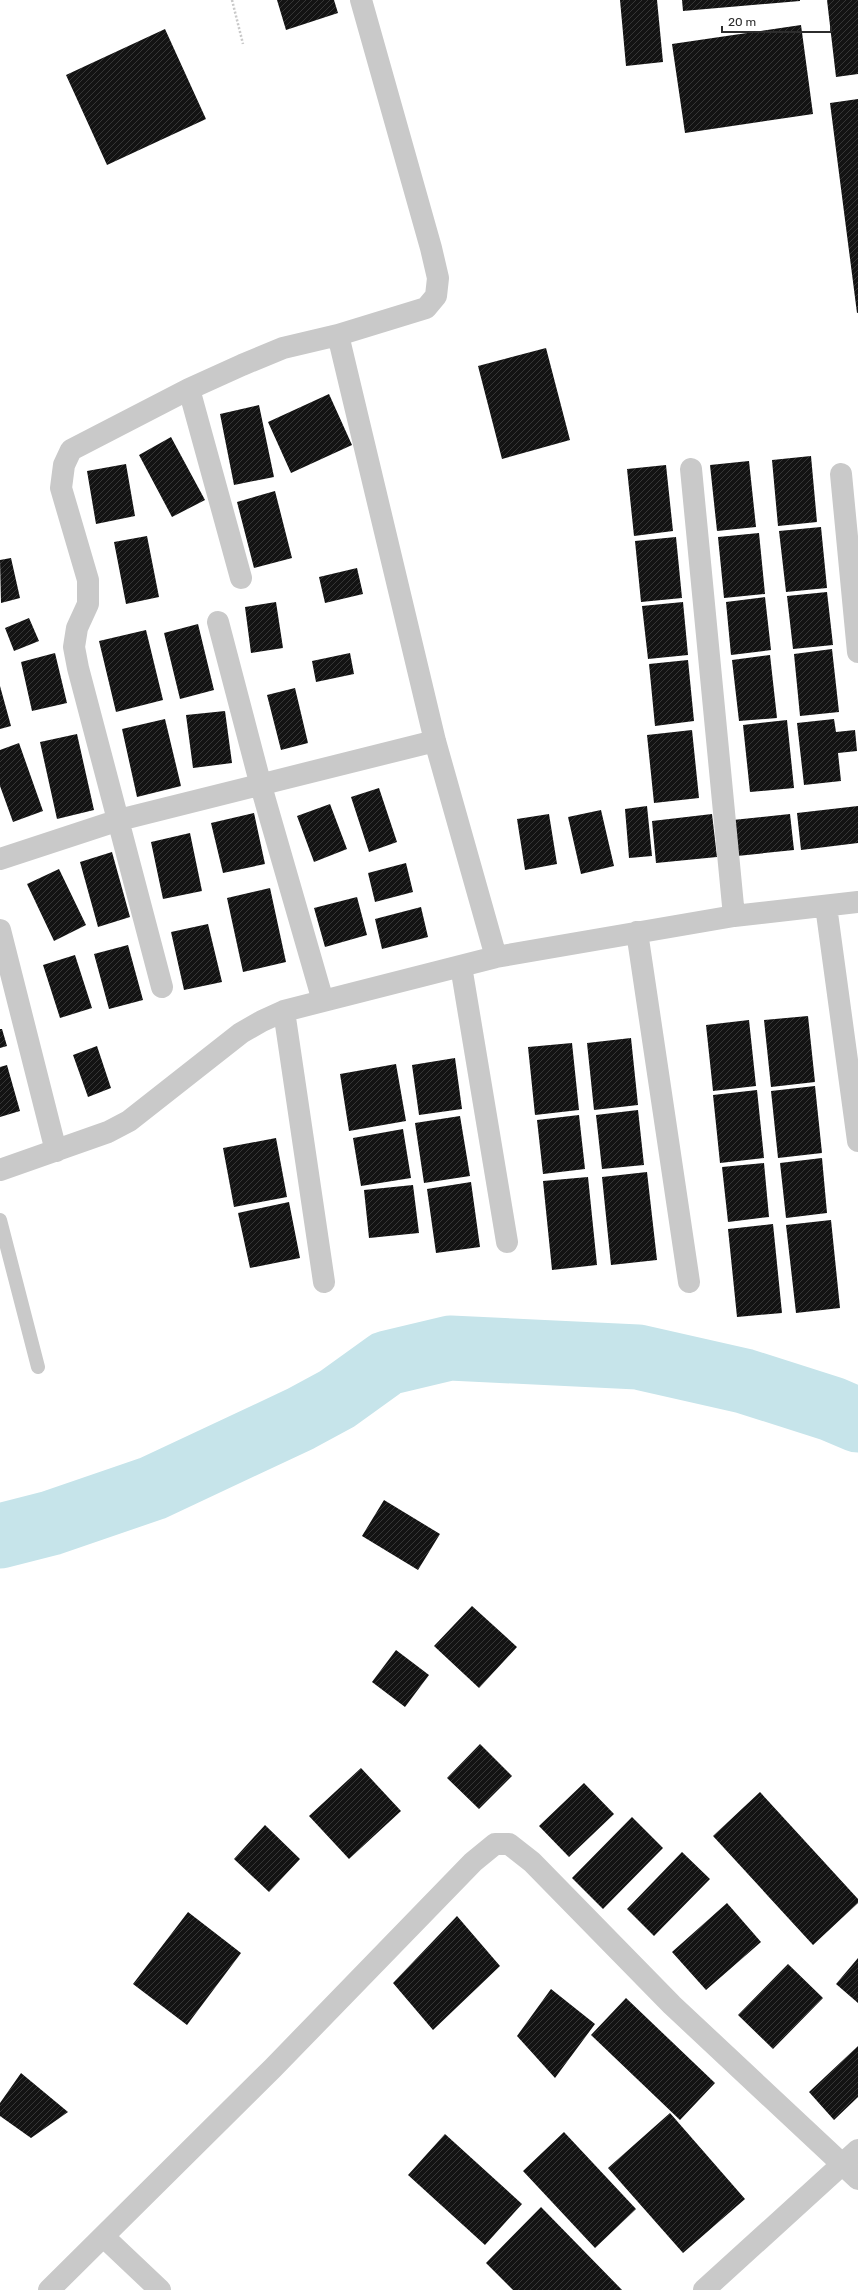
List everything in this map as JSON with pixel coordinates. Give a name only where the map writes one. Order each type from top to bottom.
[{"type":"street","points":[[162,987],[74,647],[77,628],[88,604],[88,580],[61,488],[64,465],[71,450],[189,389],[283,348],[338,335],[426,308],[436,296],[438,278],[431,248],[361,0]]},
{"type":"street","points":[[338,335],[435,741],[496,957]]},
{"type":"street","points":[[189,389],[241,578]]},
{"type":"street","points":[[690,469],[734,916]]},
{"type":"street","points":[[841,474],[858,652]]},
{"type":"street","points":[[218,622],[261,786],[323,1001]]},
{"type":"street","points":[[0,859],[119,820],[261,786],[435,741]]},
{"type":"street","points":[[0,1170],[108,1132],[129,1121],[241,1033],[284,1011],[496,957],[734,916],[858,902]]},
{"type":"street","points":[[826,906],[858,1141]]},
{"type":"street","points":[[0,930],[56,1151]]},
{"type":"street","points":[[637,932],[689,1282]]},
{"type":"street","points":[[461,966],[507,1242]]},
{"type":"street","points":[[284,1011],[324,1282]]},
{"type":"street","points":[[49,2290],[273,2068],[473,1862],[495,1844],[509,1844],[532,1862],[672,2005],[858,2179]]},
{"type":"street","points":[[704,2290],[858,2150]]},
{"type":"street","points":[[104,2237],[160,2290]]},
{"type":"lane","points":[[0,1220],[38,1367]]},
{"type":"path","points":[[232,0],[243,44]]},
{"type":"building","points":[[277,0],[334,0],[338,13],[286,30]]},
{"type":"building","points":[[620,0],[657,0],[663,62],[626,66]]},
{"type":"building","points":[[682,0],[800,0],[800,1],[683,11]]},
{"type":"building","points":[[827,0],[858,0],[858,74],[836,77]]},
{"type":"building","points":[[801,25],[813,114],[685,133],[672,44]]},
{"type":"building","points":[[165,29],[206,119],[107,165],[66,75]]},
{"type":"building","points":[[858,99],[858,313],[857,313],[830,103]]},
{"type":"building","points":[[546,348],[570,440],[502,459],[478,366]]},
{"type":"building","points":[[329,394],[352,445],[291,473],[268,422]]},
{"type":"building","points":[[259,405],[274,477],[234,485],[220,414]]},
{"type":"building","points":[[171,437],[205,500],[172,517],[139,455]]},
{"type":"building","points":[[811,456],[817,522],[778,526],[772,460]]},
{"type":"building","points":[[749,461],[756,527],[717,531],[710,465]]},
{"type":"building","points":[[126,464],[135,516],[96,524],[87,471]]},
{"type":"building","points":[[666,465],[673,531],[634,536],[627,469]]},
{"type":"building","points":[[275,491],[292,558],[254,568],[237,502]]},
{"type":"building","points":[[821,527],[827,588],[786,592],[779,531]]},
{"type":"building","points":[[759,533],[765,594],[724,598],[718,537]]},
{"type":"building","points":[[147,536],[159,597],[126,604],[114,542]]},
{"type":"building","points":[[676,537],[682,598],[641,602],[635,541]]},
{"type":"building","points":[[11,558],[20,598],[1,603],[0,560]]},
{"type":"building","points":[[357,568],[363,594],[325,603],[319,577]]},
{"type":"building","points":[[827,592],[833,645],[793,649],[787,596]]},
{"type":"building","points":[[765,597],[771,650],[731,655],[726,602]]},
{"type":"building","points":[[276,602],[283,648],[251,653],[245,607]]},
{"type":"building","points":[[683,602],[688,655],[648,659],[642,606]]},
{"type":"building","points":[[29,618],[39,641],[14,651],[5,628]]},
{"type":"building","points":[[198,624],[214,690],[180,699],[164,633]]},
{"type":"building","points":[[146,630],[163,700],[116,712],[99,641]]},
{"type":"building","points":[[832,649],[839,712],[800,716],[794,654]]},
{"type":"building","points":[[55,653],[67,703],[32,711],[21,662]]},
{"type":"building","points":[[350,653],[354,674],[316,682],[312,661]]},
{"type":"building","points":[[770,655],[777,718],[739,721],[732,660]]},
{"type":"building","points":[[688,660],[694,721],[655,726],[649,664]]},
{"type":"building","points":[[0,686],[11,726],[0,729]]},
{"type":"building","points":[[295,688],[308,743],[281,750],[267,695]]},
{"type":"building","points":[[225,711],[232,763],[193,768],[186,715]]},
{"type":"building","points":[[165,719],[181,786],[137,797],[122,729]]},
{"type":"building","points":[[834,719],[836,732],[855,730],[857,751],[838,753],[841,781],[804,785],[797,723]]},
{"type":"building","points":[[787,720],[794,788],[750,792],[743,725]]},
{"type":"building","points":[[692,730],[699,798],[654,803],[647,735]]},
{"type":"building","points":[[77,734],[94,810],[57,819],[40,742]]},
{"type":"building","points":[[19,743],[43,811],[13,822],[0,786],[0,750]]},
{"type":"building","points":[[379,788],[397,842],[369,852],[351,797]]},
{"type":"building","points":[[330,804],[347,849],[314,862],[297,816]]},
{"type":"building","points":[[647,806],[652,856],[629,858],[625,809]]},
{"type":"building","points":[[858,806],[858,843],[801,850],[797,813]]},
{"type":"building","points":[[601,810],[614,866],[581,874],[568,817]]},
{"type":"building","points":[[254,813],[265,864],[223,873],[211,823]]},
{"type":"building","points":[[549,814],[557,864],[525,870],[517,819]]},
{"type":"building","points":[[712,814],[717,857],[656,863],[652,821]]},
{"type":"building","points":[[790,814],[794,850],[737,856],[733,820]]},
{"type":"building","points":[[190,833],[202,891],[163,899],[151,842]]},
{"type":"building","points":[[112,852],[130,917],[98,927],[80,862]]},
{"type":"building","points":[[406,863],[413,892],[375,902],[368,873]]},
{"type":"building","points":[[59,869],[86,925],[54,941],[27,884]]},
{"type":"building","points":[[270,888],[286,962],[243,972],[227,898]]},
{"type":"building","points":[[357,897],[367,935],[325,947],[314,908]]},
{"type":"building","points":[[421,907],[428,937],[382,949],[375,919]]},
{"type":"building","points":[[208,924],[222,982],[184,990],[171,932]]},
{"type":"building","points":[[128,945],[143,1000],[109,1009],[94,954]]},
{"type":"building","points":[[75,955],[92,1008],[60,1018],[43,965]]},
{"type":"building","points":[[808,1016],[815,1082],[771,1087],[764,1020]]},
{"type":"building","points":[[749,1020],[756,1086],[713,1091],[706,1025]]},
{"type":"building","points":[[0,1029],[2,1029],[7,1046],[0,1048]]},
{"type":"building","points":[[631,1038],[638,1105],[594,1110],[587,1043]]},
{"type":"building","points":[[572,1043],[579,1110],[535,1115],[528,1047]]},
{"type":"building","points":[[97,1046],[111,1088],[88,1097],[73,1055]]},
{"type":"building","points":[[455,1058],[462,1109],[419,1115],[412,1065]]},
{"type":"building","points":[[396,1064],[406,1121],[349,1131],[340,1074]]},
{"type":"building","points":[[7,1065],[20,1111],[0,1117],[0,1067]]},
{"type":"building","points":[[815,1086],[822,1153],[778,1158],[771,1091]]},
{"type":"building","points":[[757,1090],[764,1158],[720,1163],[713,1095]]},
{"type":"building","points":[[638,1110],[644,1165],[602,1169],[596,1115]]},
{"type":"building","points":[[579,1115],[585,1169],[543,1174],[537,1120]]},
{"type":"building","points":[[460,1116],[470,1176],[424,1183],[415,1123]]},
{"type":"building","points":[[403,1129],[411,1178],[361,1186],[353,1138]]},
{"type":"building","points":[[276,1138],[287,1197],[234,1207],[223,1148]]},
{"type":"building","points":[[822,1158],[827,1213],[786,1218],[780,1163]]},
{"type":"building","points":[[764,1163],[769,1217],[728,1222],[722,1167]]},
{"type":"building","points":[[647,1172],[657,1260],[611,1265],[602,1177]]},
{"type":"building","points":[[588,1177],[597,1265],[552,1270],[543,1181]]},
{"type":"building","points":[[471,1182],[480,1247],[436,1253],[427,1189]]},
{"type":"building","points":[[413,1185],[419,1233],[369,1238],[364,1190]]},
{"type":"building","points":[[289,1202],[300,1258],[250,1268],[238,1213]]},
{"type":"building","points":[[831,1220],[840,1308],[796,1313],[786,1225]]},
{"type":"building","points":[[773,1224],[782,1313],[737,1317],[728,1229]]},
{"type":"building","points":[[384,1500],[440,1534],[418,1570],[362,1536]]},
{"type":"building","points":[[472,1606],[517,1647],[479,1688],[434,1646]]},
{"type":"building","points":[[396,1650],[429,1675],[405,1707],[372,1682]]},
{"type":"building","points":[[480,1744],[512,1776],[479,1809],[447,1778]]},
{"type":"building","points":[[361,1768],[401,1811],[349,1859],[309,1816]]},
{"type":"building","points":[[584,1783],[614,1814],[569,1857],[539,1826]]},
{"type":"building","points":[[760,1792],[858,1899],[858,1903],[813,1945],[713,1836]]},
{"type":"building","points":[[632,1817],[663,1848],[603,1909],[572,1878]]},
{"type":"building","points":[[265,1825],[300,1859],[269,1892],[234,1859]]},
{"type":"building","points":[[682,1852],[710,1879],[654,1936],[627,1909]]},
{"type":"building","points":[[727,1903],[761,1942],[706,1990],[672,1952]]},
{"type":"building","points":[[188,1912],[241,1953],[187,2025],[133,1984]]},
{"type":"building","points":[[457,1916],[500,1966],[433,2030],[393,1983]]},
{"type":"building","points":[[858,1958],[858,2003],[836,1984]]},
{"type":"building","points":[[788,1964],[823,1998],[773,2049],[738,2015]]},
{"type":"building","points":[[551,1989],[595,2024],[555,2078],[517,2036]]},
{"type":"building","points":[[626,1998],[715,2083],[680,2120],[591,2035]]},
{"type":"building","points":[[858,2046],[858,2097],[834,2120],[809,2092]]},
{"type":"building","points":[[21,2073],[68,2112],[31,2138],[0,2116],[0,2103]]},
{"type":"building","points":[[670,2113],[745,2199],[683,2253],[608,2168]]},
{"type":"building","points":[[564,2132],[636,2209],[595,2248],[523,2171]]},
{"type":"building","points":[[445,2134],[522,2204],[485,2245],[408,2175]]},
{"type":"building","points":[[541,2207],[622,2290],[513,2290],[486,2263]]},
{"type":"waterway","points":[[0,1536],[51,1523],[153,1488],[300,1419],[337,1399],[387,1363],[450,1348],[638,1357],[744,1381],[832,1409],[858,1420]]}]
